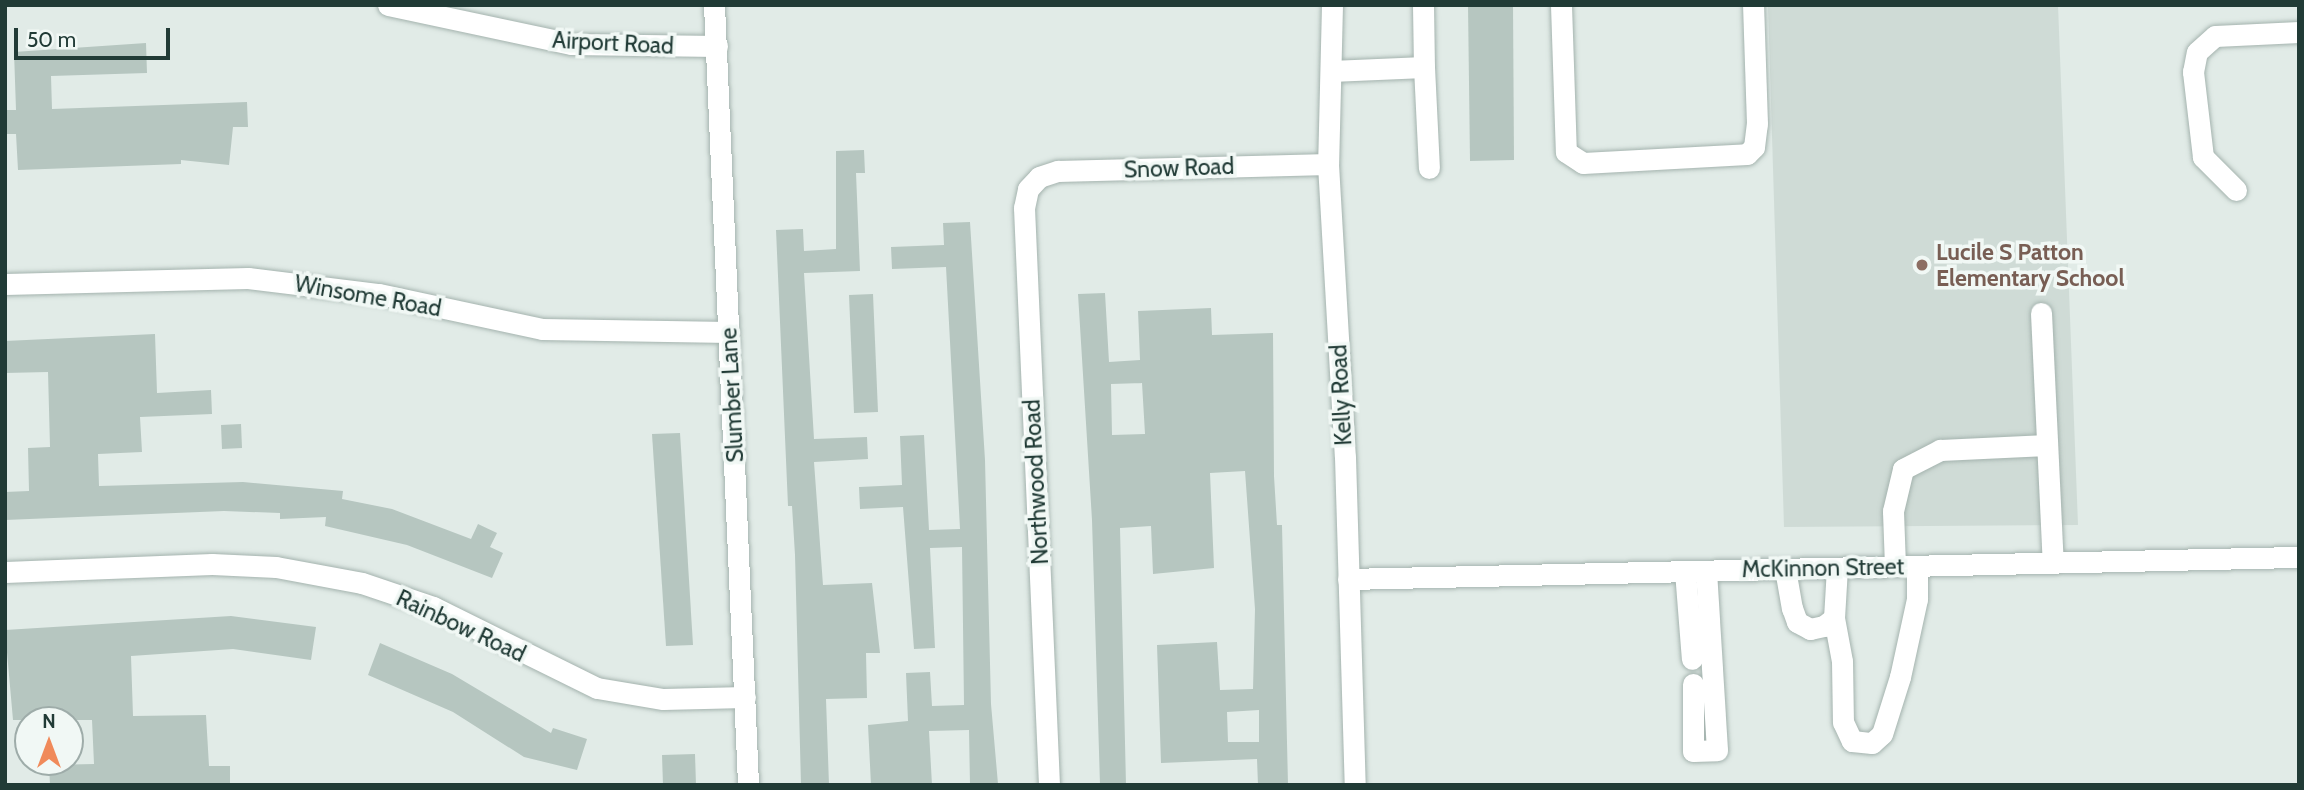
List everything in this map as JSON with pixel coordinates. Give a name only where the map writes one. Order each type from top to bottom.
[{"type":"street","name":"Airport Road","points":[[388,5],[571,44],[717,46]]},
{"type":"street","name":"Slumber Lane","points":[[714,5],[748,785]]},
{"type":"street","name":"Kelly Road","points":[[1332,5],[1328,164],[1348,579],[1354,785]]},
{"type":"street","points":[[1423,5],[1429,168]]},
{"type":"street","points":[[1561,5],[1566,152],[1583,163],[1747,154],[1754,147],[1757,124],[1753,5]]},
{"type":"street","points":[[2236,190],[2203,157],[2193,72],[2197,52],[2215,36],[2299,32]]},
{"type":"street","points":[[1331,71],[1424,67]]},
{"type":"street","name":"Snow Road","points":[[1033,182],[1058,171],[1328,164]]},
{"type":"street","name":"Northwood Road","points":[[1033,182],[1024,208],[1049,785]]},
{"type":"street","name":"Winsome Road","points":[[5,284],[248,278],[379,294],[542,329],[729,332]]},
{"type":"street","points":[[2041,313],[2053,563]]},
{"type":"street","points":[[1895,566],[1893,511],[1903,469],[1940,450],[2047,445]]},
{"type":"street","name":"McKinnon Street","points":[[1348,579],[2299,557]]},
{"type":"street","name":"Rainbow Road","points":[[5,572],[212,564],[276,567],[362,583],[433,607],[597,688],[663,699],[745,696]]},
{"type":"street","points":[[1837,568],[1834,618],[1842,661],[1843,722],[1852,741],[1872,743],[1882,734],[1900,677],[1917,599],[1917,566]]},
{"type":"street","points":[[1785,569],[1797,622],[1810,629],[1824,626],[1834,618]]},
{"type":"street","points":[[1692,659],[1696,571]]},
{"type":"street","points":[[1693,684],[1693,751],[1717,750],[1696,571]]},
{"type":"shaded area","name":"Lucile S Patton Elementary School","points":[[1768,5],[2058,5],[2078,525],[1784,527]]},
{"type":"building","points":[[1468,5],[1513,5],[1514,160],[1470,161]]},
{"type":"building","points":[[146,43],[147,73],[51,76],[52,109],[247,102],[248,127],[233,127],[229,165],[181,160],[181,164],[18,170],[16,134],[5,134],[5,110],[16,110],[14,52]]},
{"type":"building","points":[[864,150],[865,173],[856,173],[860,271],[804,273],[814,439],[867,437],[868,459],[814,462],[823,585],[872,583],[880,653],[866,653],[867,698],[826,699],[829,785],[801,785],[795,555],[792,506],[788,506],[776,230],[803,229],[804,251],[836,249],[836,151]]},
{"type":"building","points":[[970,222],[985,460],[991,704],[998,784],[970,785],[969,730],[929,731],[932,785],[871,785],[868,725],[908,721],[906,673],[930,672],[932,706],[964,705],[962,547],[930,548],[935,648],[914,649],[903,507],[860,509],[859,487],[902,485],[900,436],[924,435],[929,530],[960,529],[946,267],[892,269],[891,247],[944,245],[943,223]]},
{"type":"building","points":[[1105,293],[1109,362],[1140,360],[1138,311],[1211,308],[1212,335],[1273,333],[1274,476],[1277,525],[1282,525],[1288,785],[1258,785],[1257,759],[1161,763],[1157,645],[1217,642],[1220,690],[1253,689],[1255,609],[1245,471],[1210,473],[1214,568],[1153,574],[1151,526],[1120,528],[1126,785],[1100,785],[1092,520],[1078,294]],"holes":[[[1142,383],[1145,434],[1112,435],[1111,384]],[[1259,710],[1259,742],[1228,742],[1227,712]]]},
{"type":"building","points":[[873,294],[878,412],[854,413],[849,295]]},
{"type":"building","points":[[155,334],[157,393],[211,390],[212,414],[140,417],[142,452],[98,454],[99,486],[243,482],[343,491],[342,499],[392,509],[471,539],[478,524],[497,533],[490,547],[503,553],[492,578],[407,545],[325,526],[326,517],[280,519],[280,513],[224,511],[5,520],[5,492],[29,491],[28,448],[50,447],[48,372],[5,373],[5,341]]},
{"type":"building","points":[[241,424],[242,448],[222,449],[221,425]]},
{"type":"building","points":[[680,433],[693,645],[666,646],[652,434]]},
{"type":"building","points":[[231,616],[316,627],[311,660],[233,649],[131,656],[133,716],[206,715],[209,766],[230,766],[230,785],[50,785],[50,776],[84,776],[84,764],[94,764],[92,720],[84,720],[84,706],[14,706],[13,720],[5,630]]},
{"type":"building","points":[[380,643],[452,674],[551,733],[553,728],[587,739],[577,770],[524,757],[453,712],[368,675]]},
{"type":"building","points":[[695,754],[696,785],[663,785],[662,755]]},
{"type":"place","name":"Lucile S Patton Elementary School","points":[[1922,265]]}]
